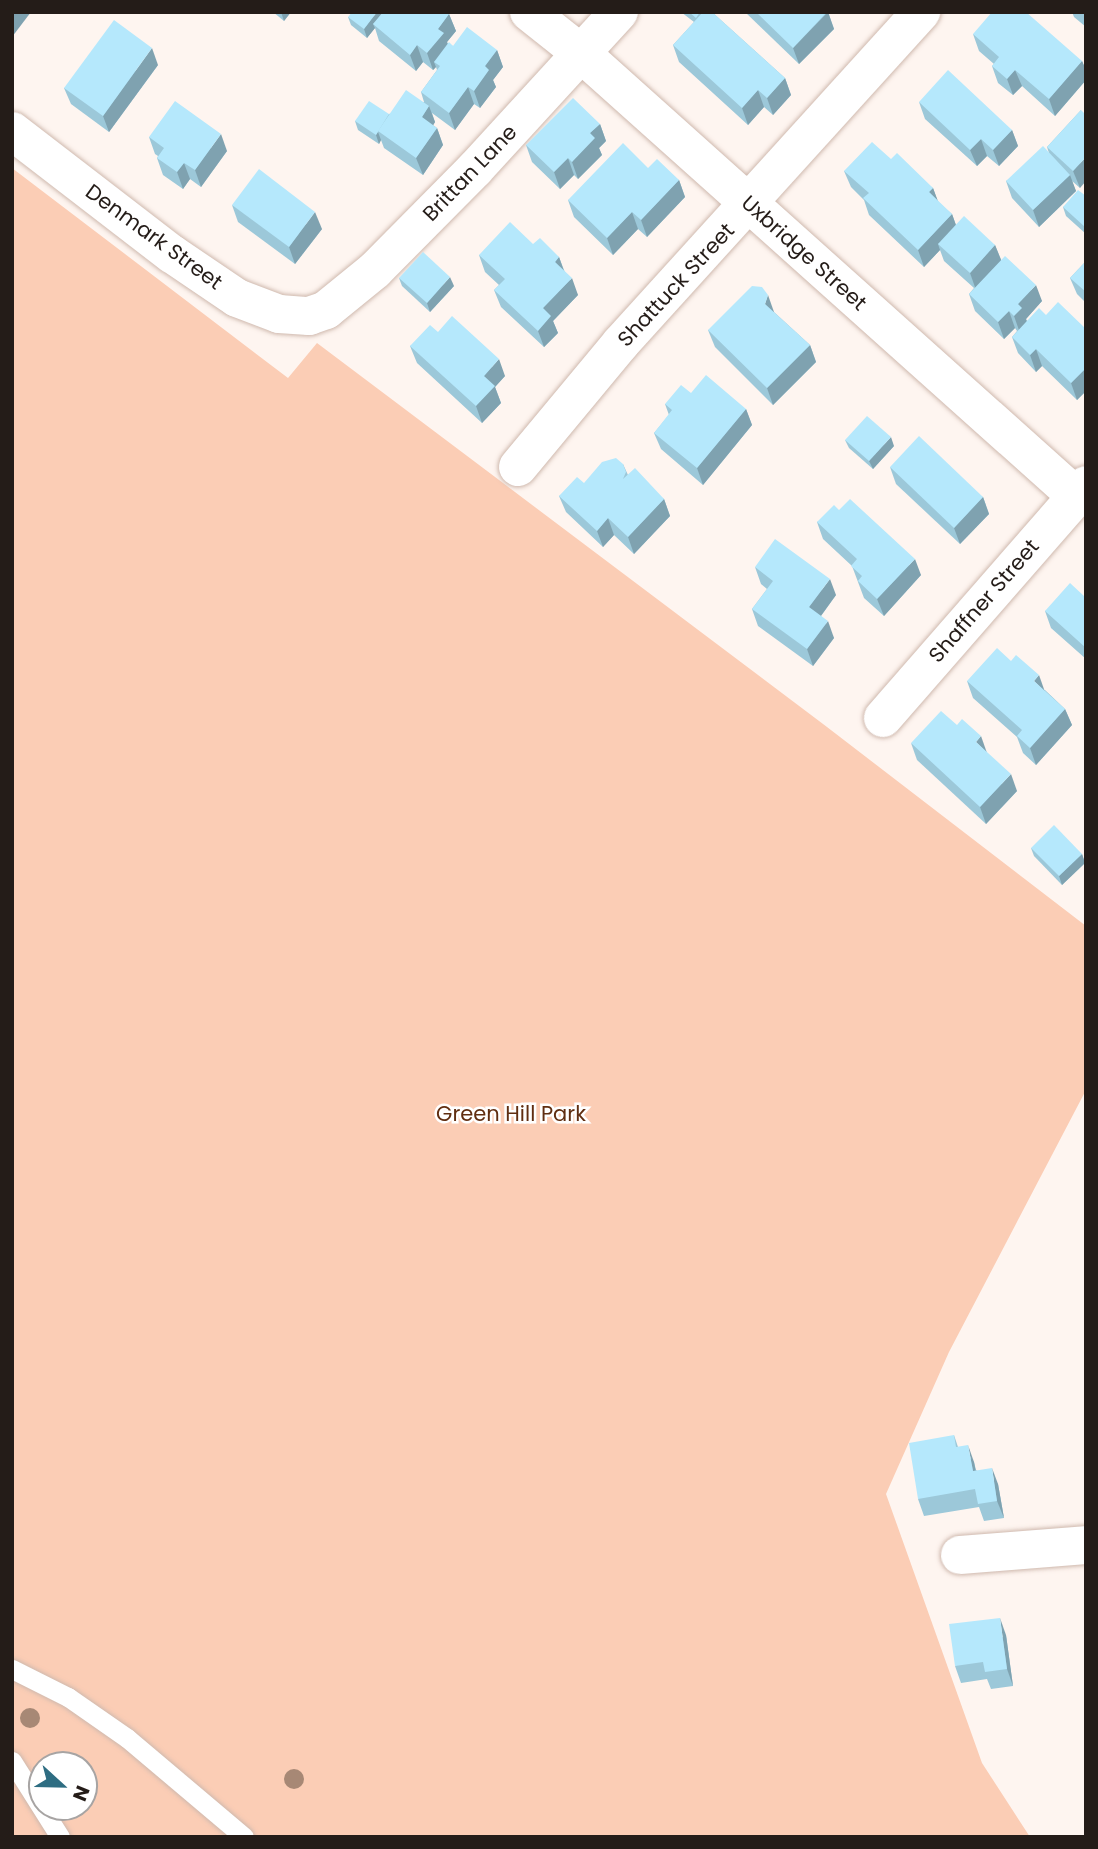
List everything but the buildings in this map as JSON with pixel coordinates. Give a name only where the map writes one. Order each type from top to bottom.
[{"type":"street","name":"Uxbridge Street","points":[[529,12],[582,54],[749,204],[1081,491]]},
{"type":"street","name":"Brittan Lane","points":[[308,316],[326,310],[375,270],[475,169],[619,12]]},
{"type":"street","name":"Shattuck Street","points":[[518,467],[621,343],[921,12]]},
{"type":"street","name":"Denmark Street","points":[[12,131],[172,254],[237,298],[279,314],[308,316]]},
{"type":"street","name":"Shaffner Street","points":[[883,718],[1081,491]]},
{"type":"street","points":[[960,1555],[1086,1545]]},
{"type":"lane","points":[[12,1669],[68,1698],[127,1738],[244,1837]]},
{"type":"lane","points":[[12,1761],[60,1837]]},
{"type":"green space","name":"Green Hill Park","points":[[12,168],[288,378],[317,343],[827,727],[1086,926],[1086,1090],[949,1352],[886,1494],[982,1763],[1030,1837],[12,1837]]}]
